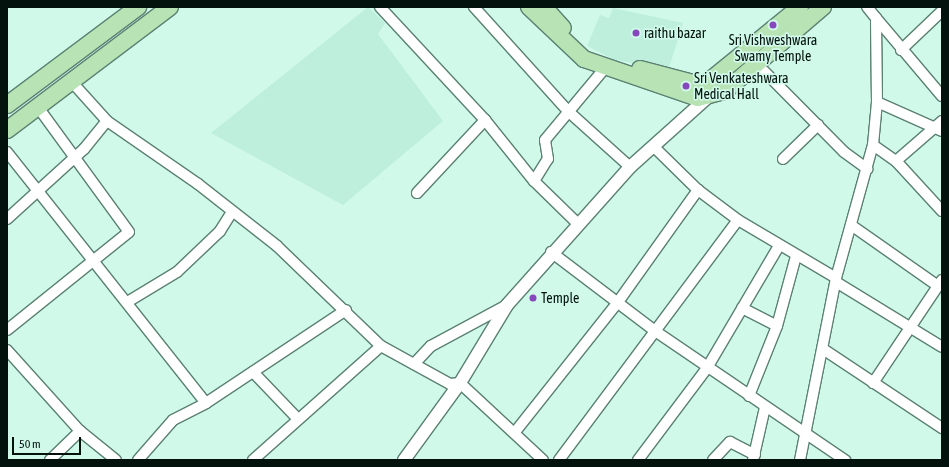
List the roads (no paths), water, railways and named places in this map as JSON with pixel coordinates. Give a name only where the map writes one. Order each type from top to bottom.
[{"type":"highway","points":[[7,106],[138,7]]},
{"type":"highway","points":[[7,130],[170,7]]},
{"type":"highway","points":[[529,7],[574,52],[605,68],[690,96],[708,97],[725,91],[758,65],[824,7]]},
{"type":"highway","points":[[544,7],[591,52],[625,65],[698,84],[718,76],[800,7]]},
{"type":"street","points":[[380,7],[485,120],[534,180],[577,223]]},
{"type":"street","points":[[474,7],[569,112],[630,167]]},
{"type":"street","points":[[867,7],[901,50],[942,96]]},
{"type":"street","points":[[901,50],[942,11]]},
{"type":"street","points":[[800,460],[836,280],[873,145],[876,102],[876,18]]},
{"type":"street","points":[[758,65],[818,125],[867,169]]},
{"type":"street","points":[[534,180],[548,159],[545,140],[605,68]]},
{"type":"street","points":[[71,81],[107,121],[277,246],[346,310],[381,346],[450,384],[460,383],[515,432],[543,460]]},
{"type":"street","points":[[404,460],[460,383],[507,305],[551,252],[630,167],[708,97]]},
{"type":"street","points":[[876,102],[938,130]]},
{"type":"street","points":[[7,330],[129,232],[38,107]]},
{"type":"street","points":[[417,193],[485,120]]},
{"type":"street","points":[[896,161],[938,130],[942,120]]},
{"type":"street","points":[[7,219],[38,188],[74,156],[107,121]]},
{"type":"street","points":[[783,159],[818,125]]},
{"type":"street","points":[[873,145],[896,161],[942,211]]},
{"type":"street","points":[[653,146],[698,190],[738,220],[912,326],[942,347]]},
{"type":"street","points":[[7,152],[38,188],[129,302],[206,403]]},
{"type":"street","points":[[515,432],[618,302],[698,190]]},
{"type":"street","points":[[129,302],[177,272],[220,231],[232,212]]},
{"type":"street","points":[[559,460],[738,220]]},
{"type":"street","points":[[851,225],[940,283],[873,384]]},
{"type":"street","points":[[638,460],[707,368],[779,246]]},
{"type":"street","points":[[551,252],[618,302],[655,332],[845,460]]},
{"type":"street","points":[[749,396],[777,326],[796,256]]},
{"type":"street","points":[[414,364],[431,346],[507,305]]},
{"type":"street","points":[[742,308],[777,326]]},
{"type":"street","points":[[138,460],[173,420],[206,403],[346,310]]},
{"type":"street","points":[[253,460],[297,418],[381,346]]},
{"type":"street","points":[[823,349],[873,384],[942,428]]},
{"type":"street","points":[[7,350],[80,431],[116,460]]},
{"type":"street","points":[[253,372],[297,418]]},
{"type":"street","points":[[713,460],[730,442],[754,457],[765,407]]},
{"type":"street","points":[[50,460],[80,431]]},
{"type":"place","name":"Sri Vishweshwara Swamy Temple","points":[[773,25]]},
{"type":"place","name":"raithu bazar","points":[[636,33]]},
{"type":"place","name":"Sri Venkateshwara Medical Hall","points":[[686,86]]},
{"type":"place","name":"Temple","points":[[533,298]]}]
